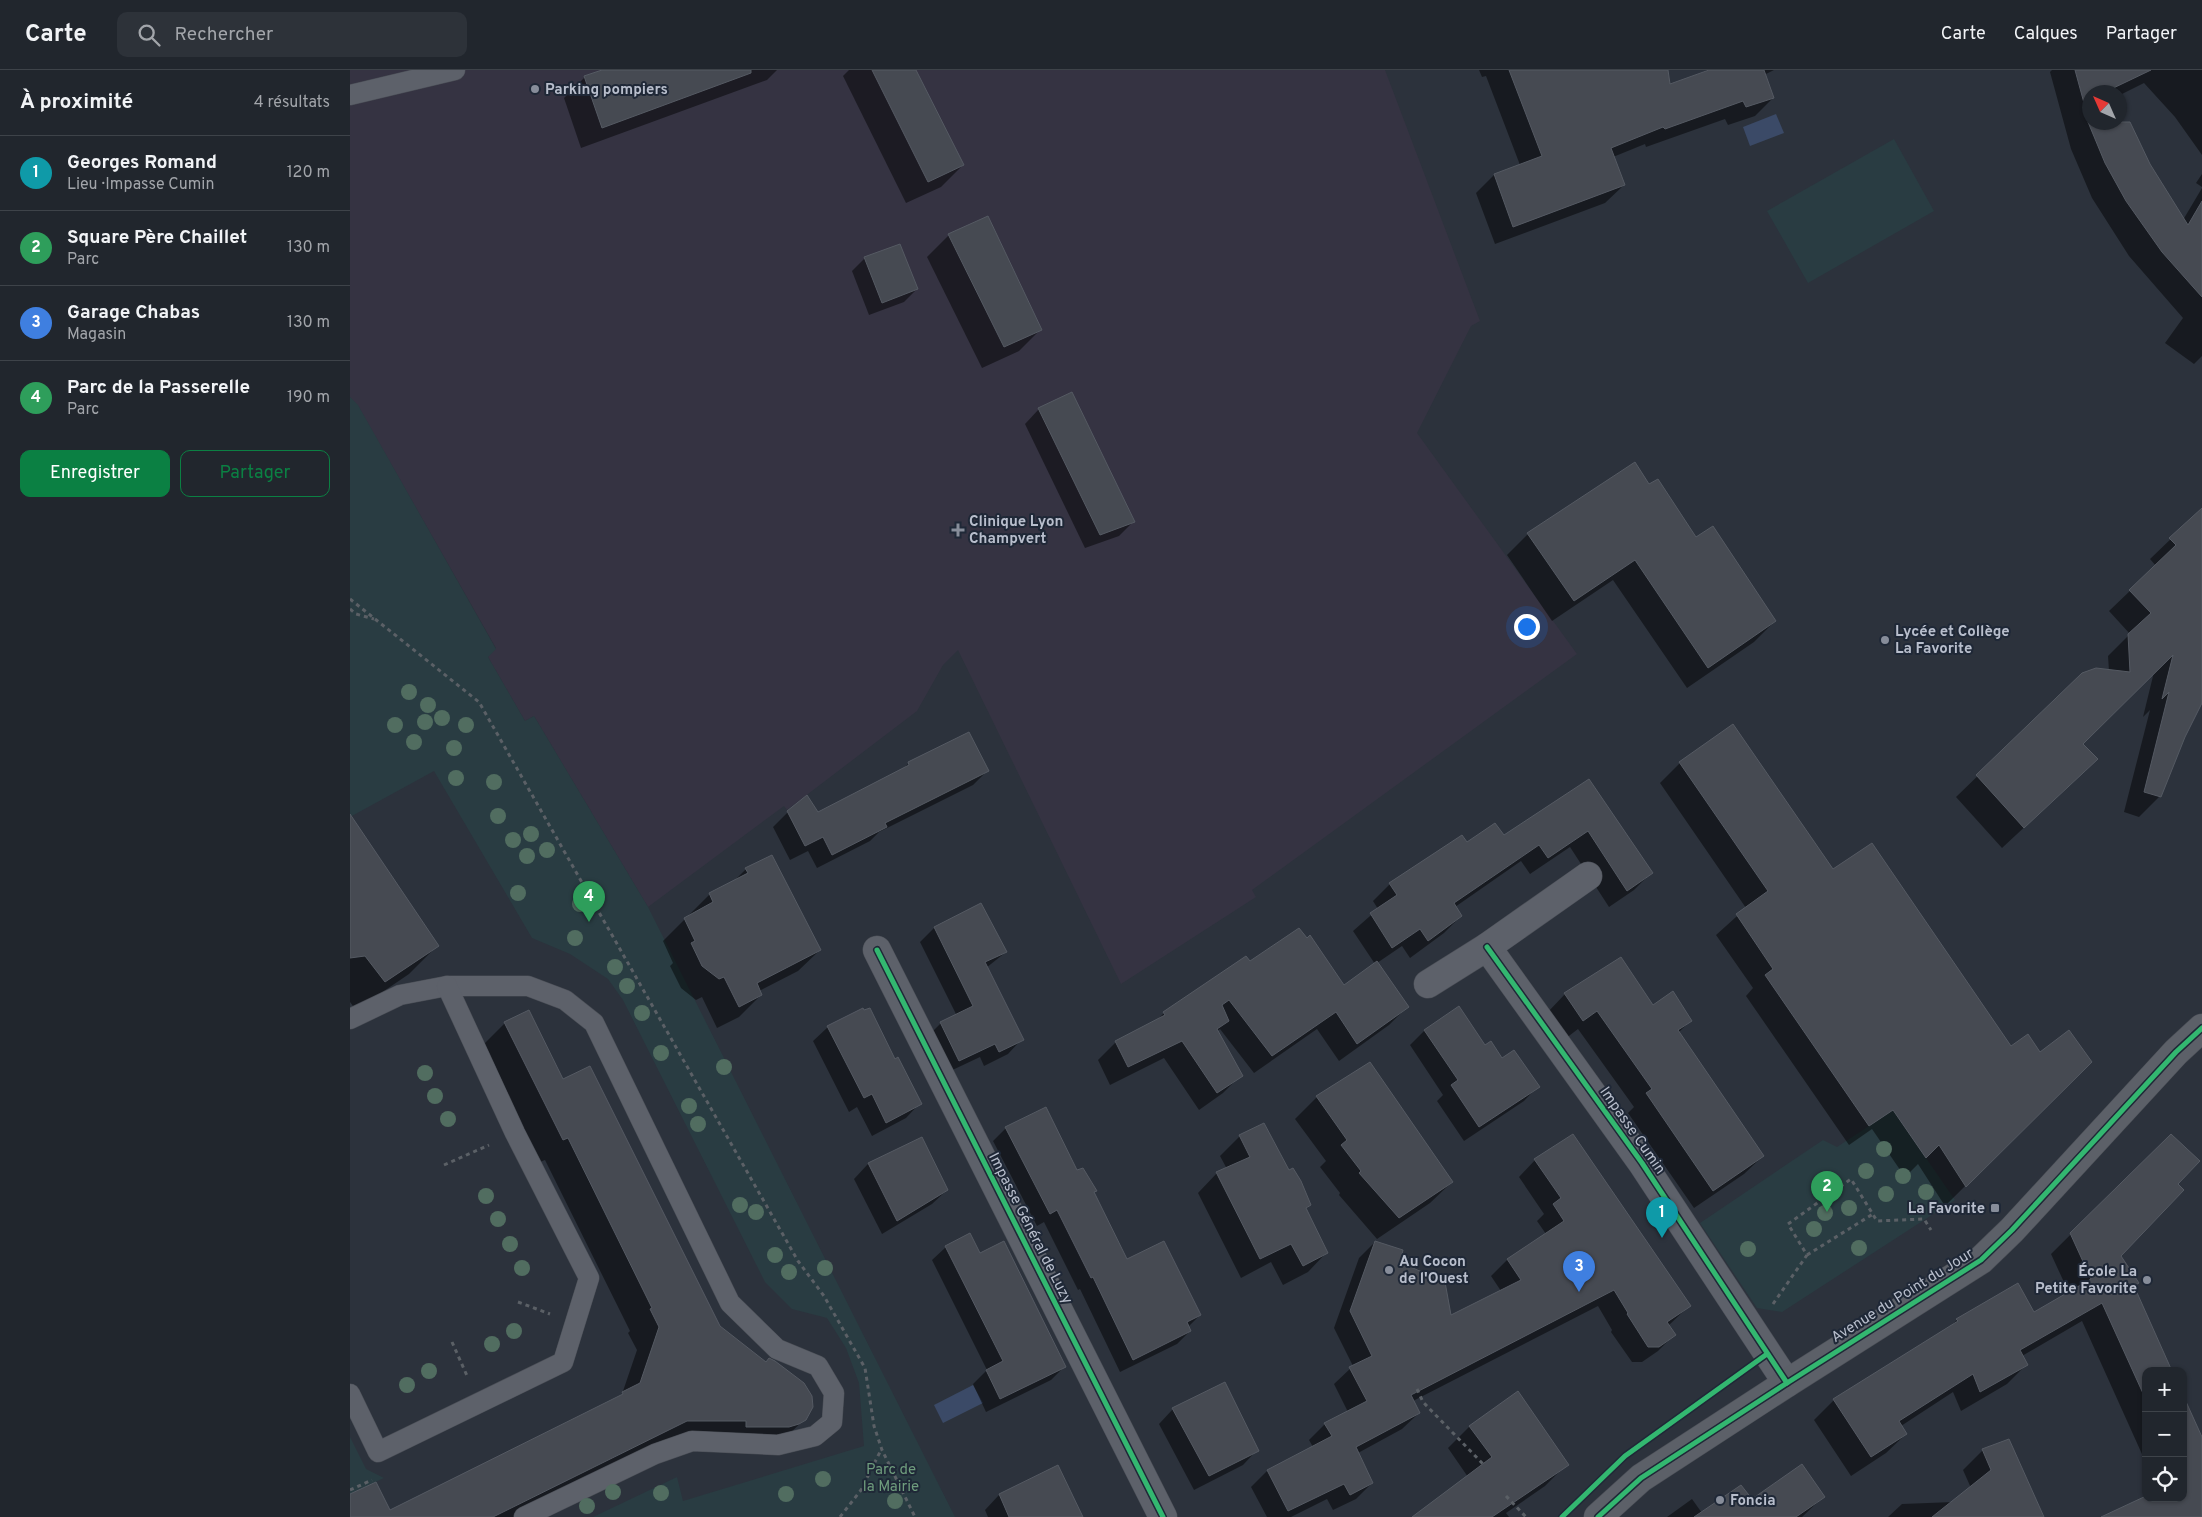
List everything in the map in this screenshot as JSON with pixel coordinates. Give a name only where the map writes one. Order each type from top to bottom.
[{"type":"main road","name":"Avenue du Point du Jour","points":[[1598,1517],[1641,1478],[1787,1382],[1981,1260],[2012,1230],[2176,1052],[2202,1028]]},
{"type":"street","points":[[1428,984],[1486,947],[1588,876]]},
{"type":"street","name":"Impasse Cumin","points":[[1486,947],[1642,1163],[1787,1382]]},
{"type":"street","name":"Impasse Général de Luzy","points":[[877,950],[1163,1517]]},
{"type":"lane","points":[[350,95],[455,70]]},
{"type":"lane","points":[[350,1019],[400,995],[447,986],[528,986],[565,1000],[594,1023],[730,1303],[777,1349],[818,1366],[834,1392],[832,1422],[815,1436],[778,1445],[692,1441],[655,1454],[524,1517]]},
{"type":"lane","points":[[350,1394],[378,1452],[479,1404],[563,1362],[589,1278],[515,1133],[447,986]]},
{"type":"path","points":[[350,598],[479,702],[798,1261],[824,1296],[865,1368],[874,1426],[882,1450],[916,1517]]},
{"type":"path","points":[[350,609],[356,614],[375,619]]},
{"type":"path","points":[[444,1165],[515,1133]]},
{"type":"path","points":[[1807,1255],[1788,1224],[1851,1179],[1877,1221],[1924,1219],[1931,1230]]},
{"type":"path","points":[[1772,1307],[1807,1255],[1873,1214]]},
{"type":"path","points":[[518,1302],[557,1316]]},
{"type":"path","points":[[452,1342],[479,1404]]},
{"type":"path","points":[[1417,1389],[1423,1402],[1483,1464]]},
{"type":"path","points":[[840,1517],[861,1490],[882,1450]]},
{"type":"path","points":[[350,1490],[367,1482]]},
{"type":"path","points":[[1506,1496],[1526,1517]]},
{"type":"shaded area","name":"Clinique Lyon Champvert","points":[[350,70],[1385,70],[1480,321],[1471,326],[1417,433],[1577,654],[1252,890],[1256,897],[1121,984],[958,650],[943,665],[917,711],[787,810],[784,806],[648,907],[534,716],[525,721],[488,657],[496,648],[358,406],[350,397]]},
{"type":"green space","points":[[1894,139],[1934,211],[1808,283],[1767,211]]},
{"type":"green space","name":"Parc de la Mairie","points":[[350,397],[358,405],[496,649],[488,657],[525,721],[534,716],[648,907],[955,1517],[593,1517],[677,1477],[683,1501],[864,1446],[859,1383],[846,1348],[827,1318],[792,1309],[765,1282],[623,1000],[608,979],[570,954],[532,938],[434,771],[350,817]]},
{"type":"green space","points":[[1893,1110],[1955,1200],[1782,1312],[1757,1308],[1700,1223],[1823,1140],[1837,1147]]},
{"type":"green space","points":[[350,1437],[366,1469],[384,1478],[350,1494]]},
{"type":"water","points":[[1776,114],[1784,133],[1750,146],[1743,127]]},
{"type":"water","points":[[973,1385],[983,1403],[943,1423],[934,1405]]},
{"type":"building","points":[[602,70],[751,70],[751,73],[602,128],[584,76]]},
{"type":"building","points":[[872,70],[916,70],[964,165],[928,182]]},
{"type":"building","points":[[1509,70],[1668,70],[1670,84],[1709,70],[1764,70],[1774,98],[1746,107],[1743,101],[1665,129],[1663,127],[1611,148],[1625,185],[1513,227],[1494,174],[1542,156]]},
{"type":"building","points":[[2075,70],[2151,70],[2120,85],[2082,85],[2082,96]]},
{"type":"building","points":[[2127,122],[2130,122],[2150,164],[2188,225],[2202,201],[2202,297],[2162,252],[2126,201],[2105,163],[2091,130],[2127,130]]},
{"type":"building","points":[[988,216],[1042,330],[1004,347],[948,234]]},
{"type":"building","points":[[900,244],[918,289],[882,303],[864,257]]},
{"type":"building","points":[[1072,392],[1135,522],[1100,535],[1038,408]]},
{"type":"building","points":[[1635,462],[1649,484],[1658,479],[1696,537],[1713,526],[1776,621],[1708,668],[1635,560],[1574,601],[1527,533]]},
{"type":"building","points":[[2202,508],[2202,703],[2185,737],[2161,797],[2144,792],[2169,692],[2162,699],[2173,655],[2083,744],[2098,759],[2024,828],[1976,775],[2082,673],[2096,668],[2130,672],[2128,634],[2151,613],[2129,590],[2176,545],[2169,538]]},
{"type":"building","points":[[1733,724],[1833,869],[1872,843],[2011,1046],[2028,1034],[2040,1052],[2069,1030],[2092,1062],[1966,1187],[1939,1145],[1926,1158],[1893,1110],[1869,1126],[1765,975],[1773,969],[1736,914],[1768,891],[1679,762]]},
{"type":"building","points":[[969,732],[989,771],[885,823],[887,827],[832,855],[823,837],[805,846],[787,811],[807,795],[818,812],[909,765],[908,762]]},
{"type":"building","points":[[1589,779],[1653,873],[1627,891],[1588,831],[1548,858],[1539,845],[1454,903],[1462,916],[1428,941],[1420,929],[1392,948],[1370,913],[1397,895],[1389,883],[1462,835],[1467,842],[1495,823],[1504,835]]},
{"type":"building","points":[[350,814],[439,946],[385,982],[365,956],[350,958]]},
{"type":"building","points":[[772,855],[821,950],[757,983],[762,995],[739,1007],[724,977],[719,979],[702,966],[691,943],[695,941],[684,918],[713,902],[709,893],[748,873],[745,868]]},
{"type":"building","points":[[981,903],[1007,952],[985,962],[1024,1040],[999,1052],[995,1044],[959,1061],[940,1022],[973,1006],[934,927]]},
{"type":"building","points":[[1299,928],[1307,938],[1310,935],[1344,985],[1377,961],[1409,1007],[1357,1044],[1336,1012],[1272,1056],[1229,1000],[1222,1005],[1229,1021],[1217,1029],[1243,1076],[1217,1093],[1182,1041],[1128,1067],[1115,1041],[1165,1015],[1163,1012],[1246,956],[1250,961]]},
{"type":"building","points":[[1621,957],[1653,1005],[1673,991],[1692,1021],[1678,1030],[1764,1156],[1713,1191],[1646,1093],[1652,1089],[1597,1011],[1583,1021],[1564,993]]},
{"type":"building","points":[[1459,1006],[1485,1045],[1491,1041],[1502,1058],[1514,1050],[1540,1087],[1479,1127],[1451,1085],[1458,1080],[1424,1030]]},
{"type":"building","points":[[863,1008],[864,1010],[870,1008],[895,1059],[898,1057],[922,1104],[886,1123],[872,1094],[864,1098],[827,1026]]},
{"type":"building","points":[[529,1010],[563,1079],[590,1066],[720,1326],[766,1362],[769,1358],[775,1361],[804,1383],[812,1396],[813,1407],[806,1420],[789,1427],[746,1427],[746,1421],[687,1421],[493,1517],[350,1517],[350,1494],[376,1482],[390,1510],[623,1394],[622,1392],[640,1383],[659,1327],[650,1309],[652,1308],[568,1138],[563,1140],[504,1022]]},
{"type":"building","points":[[1370,1062],[1453,1182],[1399,1218],[1359,1173],[1361,1171],[1341,1145],[1347,1140],[1316,1096]]},
{"type":"building","points":[[1046,1107],[1077,1170],[1083,1168],[1097,1191],[1094,1192],[1127,1259],[1164,1241],[1201,1315],[1187,1322],[1191,1331],[1133,1360],[1093,1277],[1091,1278],[1057,1210],[1050,1214],[1005,1127]]},
{"type":"building","points":[[1264,1123],[1289,1170],[1293,1168],[1301,1181],[1311,1205],[1306,1208],[1328,1253],[1303,1266],[1291,1244],[1260,1259],[1216,1172],[1250,1157],[1239,1135]]},
{"type":"building","points":[[1573,1134],[1691,1306],[1667,1322],[1676,1335],[1659,1347],[1648,1347],[1614,1290],[1411,1395],[1420,1413],[1356,1447],[1373,1483],[1350,1495],[1344,1484],[1288,1511],[1267,1470],[1332,1436],[1324,1423],[1367,1401],[1349,1367],[1372,1356],[1350,1311],[1375,1241],[1403,1250],[1402,1254],[1408,1257],[1406,1265],[1445,1282],[1451,1315],[1521,1280],[1507,1259],[1564,1221],[1553,1204],[1561,1198],[1534,1159]]},
{"type":"building","points":[[2171,1134],[2200,1161],[2178,1184],[2184,1190],[2121,1256],[2139,1283],[2134,1286],[2170,1367],[2142,1367],[2142,1391],[2102,1303],[2020,1350],[2028,1365],[1980,1392],[1973,1374],[1899,1421],[1907,1434],[1871,1457],[1833,1399],[1958,1321],[1956,1319],[2018,1283],[2034,1312],[2091,1279],[2070,1233]]},
{"type":"building","points":[[922,1137],[948,1190],[897,1221],[868,1163]]},
{"type":"building","points":[[970,1233],[980,1253],[1004,1241],[1066,1367],[1000,1399],[986,1370],[1003,1361],[945,1246]]},
{"type":"building","points":[[1225,1382],[1259,1451],[1209,1476],[1172,1408]]},
{"type":"building","points":[[1518,1391],[1569,1465],[1492,1517],[1412,1517],[1492,1457],[1469,1426]]},
{"type":"building","points":[[2187,1404],[2202,1437],[2202,1517],[2101,1517],[2142,1498],[2142,1502],[2187,1502]]},
{"type":"building","points":[[2009,1439],[2044,1517],[1932,1517],[1991,1470],[1982,1449]]},
{"type":"building","points":[[1802,1464],[1825,1497],[1796,1517],[1694,1517],[1741,1485],[1752,1499]]},
{"type":"building","points":[[1058,1465],[1083,1517],[1009,1517],[999,1494]]},
{"type":"cycle path","points":[[1487,947],[1642,1163],[1787,1383]]},
{"type":"cycle path","points":[[877,950],[1163,1517]]},
{"type":"cycle path","points":[[1598,1517],[1641,1478],[1981,1260],[2012,1230],[2176,1052],[2202,1028]]},
{"type":"cycle path","points":[[1562,1517],[1625,1456],[1767,1354]]},
{"type":"place","name":"Parking pompiers","points":[[535,89]]},
{"type":"place","name":"Clinique Lyon Champvert","points":[[958,530]]},
{"type":"place","name":"Lycée et Collège La Favorite","points":[[1885,640]]},
{"type":"place","name":"Parc de la Passerelle","points":[[589,922]]},
{"type":"place","name":"La Favorite","points":[[1995,1208]]},
{"type":"place","name":"Square Père Chaillet","points":[[1827,1212]]},
{"type":"place","name":"Georges Romand","points":[[1662,1238]]},
{"type":"place","name":"Au Cocon de l'Ouest","points":[[1389,1270]]},
{"type":"place","name":"École La Petite Favorite","points":[[2147,1280]]},
{"type":"place","name":"Garage Chabas","points":[[1579,1292]]},
{"type":"place","name":"Foncia","points":[[1720,1500]]}]
